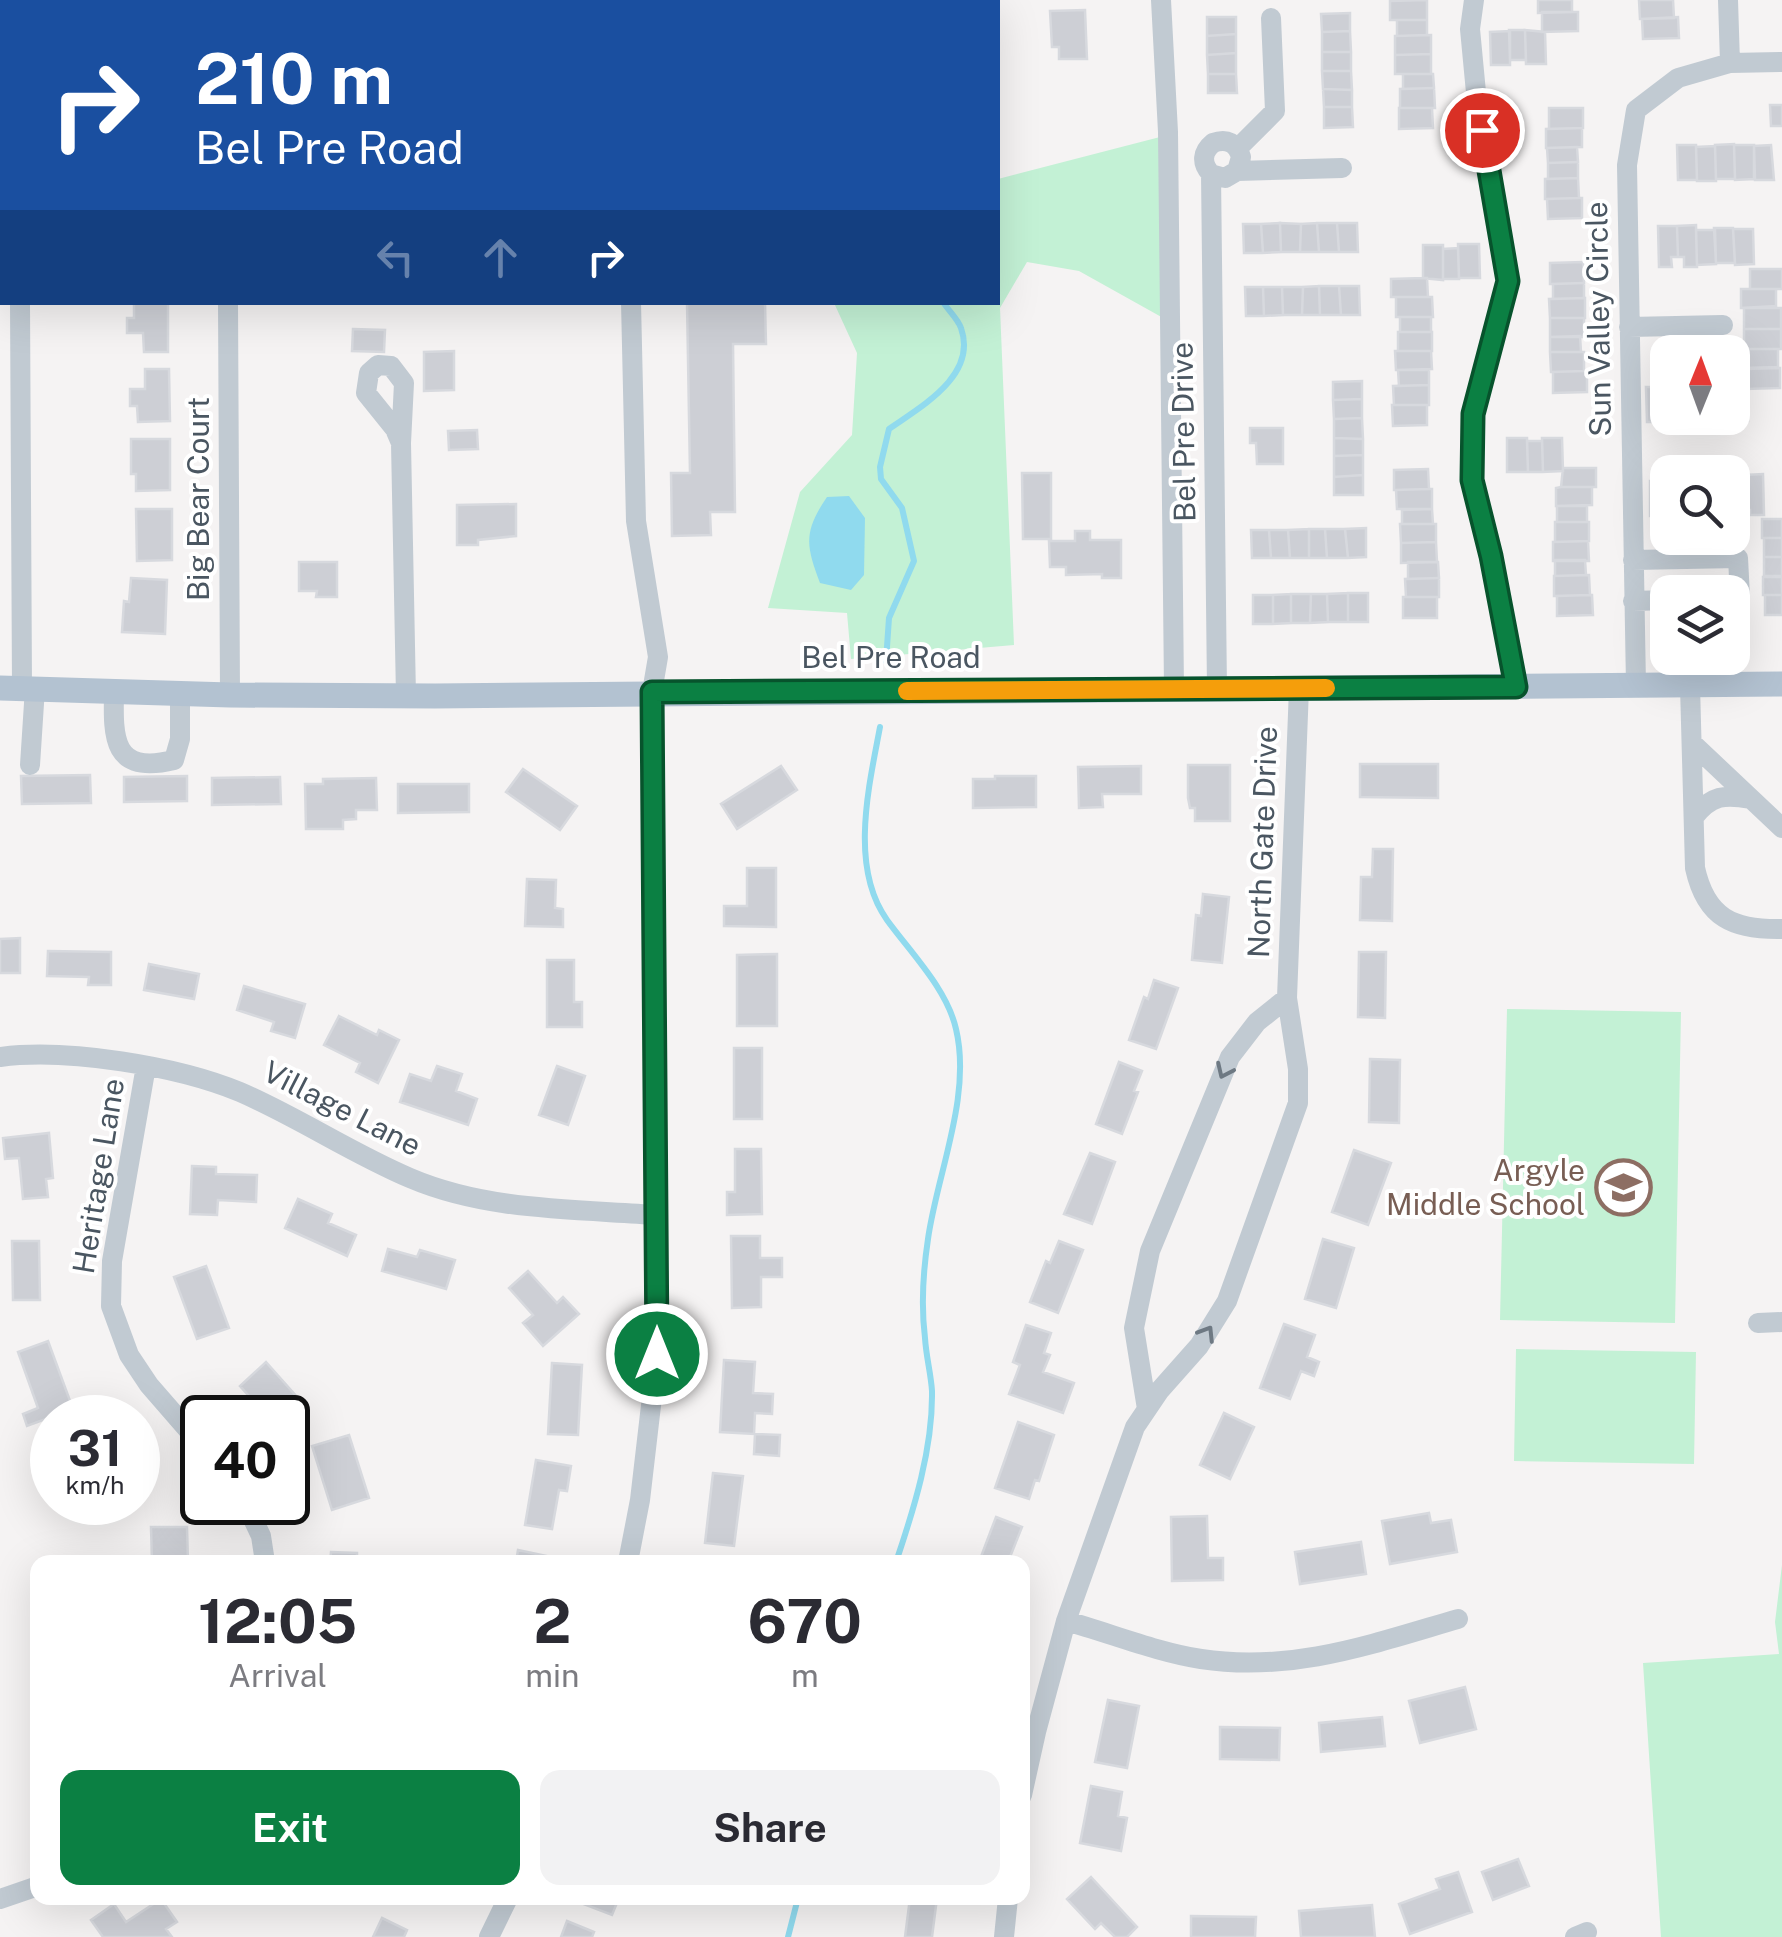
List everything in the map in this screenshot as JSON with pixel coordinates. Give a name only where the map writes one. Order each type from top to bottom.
[{"type":"main road","name":"Bel Pre Road","points":[[19,688],[406,696],[1782,684]]},
{"type":"street","points":[[1161,0],[1168,132],[1174,689]]},
{"type":"street","points":[[1474,0],[1470,29],[1477,103],[1508,281],[1473,414],[1472,480],[1516,687]]},
{"type":"street","points":[[1728,0],[1730,62]]},
{"type":"street","points":[[1237,170],[1241,157],[1238,148],[1275,111],[1271,18]]},
{"type":"street","name":"Sun Valley Circle","points":[[1636,686],[1626,165],[1636,110],[1678,78],[1730,62],[1782,62]]},
{"type":"street","name":"Bel Pre Drive","points":[[1216,689],[1211,174],[1204,161],[1208,148],[1220,140],[1238,148]]},
{"type":"street","points":[[1211,174],[1225,178],[1237,170],[1342,168]]},
{"type":"street","points":[[20,305],[19,688],[30,765]]},
{"type":"street","name":"Big Bear Court","points":[[228,305],[230,694]]},
{"type":"street","points":[[629,1555],[640,1500],[657,1354],[658,1215],[652,692],[658,657],[636,520],[631,305]]},
{"type":"street","points":[[1628,327],[1723,325]]},
{"type":"street","points":[[402,443],[406,696]]},
{"type":"street","points":[[1633,560],[1738,558],[1739,575]]},
{"type":"street","points":[[1634,601],[1650,601]]},
{"type":"street","points":[[1690,686],[1695,868],[1704,900],[1732,922],[1758,929],[1782,929]]},
{"type":"street","name":"North Gate Drive","points":[[1030,1759],[1066,1621],[1135,1427],[1200,1346],[1227,1301],[1298,1103],[1298,1069],[1287,998],[1299,688]]},
{"type":"street","points":[[114,691],[114,733],[120,753],[126,758],[152,762],[174,760],[178,750],[180,693]]},
{"type":"street","points":[[1692,743],[1782,828]]},
{"type":"street","points":[[1694,817],[1716,797],[1751,798]]},
{"type":"street","name":"North Gate Drive","points":[[1147,1409],[1134,1328],[1150,1251],[1230,1057],[1257,1022],[1287,998]]},
{"type":"street","name":"Village Lane","points":[[0,1057],[71,1055],[146,1066],[238,1091],[411,1179],[488,1203],[658,1215]]},
{"type":"street","name":"Heritage Lane","points":[[146,1066],[112,1262],[112,1306],[129,1354],[180,1421]]},
{"type":"street","points":[[1758,1323],[1782,1322]]},
{"type":"street","points":[[255,1525],[264,1555]]},
{"type":"street","points":[[1066,1621],[1200,1659],[1276,1662],[1329,1657],[1458,1618]]},
{"type":"street","points":[[0,1899],[30,1890]]},
{"type":"street","points":[[489,1937],[505,1905]]},
{"type":"street","points":[[1004,1937],[1007,1905]]},
{"type":"green space","points":[[1160,137],[1165,319],[1079,271],[1027,262],[1000,308],[1014,645],[851,659],[847,613],[768,608],[800,492],[852,435],[857,353],[835,305],[1000,305],[1000,178]]},
{"type":"green space","points":[[1507,1009],[1681,1012],[1675,1323],[1500,1320]]},
{"type":"green space","points":[[1516,1349],[1696,1352],[1694,1464],[1514,1461]]},
{"type":"green space","points":[[1782,1565],[1782,1937],[1661,1937],[1643,1663],[1779,1654],[1775,1622]]},
{"type":"water","points":[[849,496],[865,518],[864,575],[851,590],[820,583],[809,539],[827,497]]},
{"type":"building","points":[[1427,0],[1427,20],[1390,20],[1390,1]]},
{"type":"building","points":[[1538,0],[1572,0],[1572,12],[1538,13]]},
{"type":"building","points":[[1639,0],[1673,0],[1674,18],[1640,19]]},
{"type":"building","points":[[1085,10],[1087,59],[1059,59],[1059,47],[1052,47],[1050,11]]},
{"type":"building","points":[[1542,12],[1578,12],[1578,31],[1542,32]]},
{"type":"building","points":[[1350,13],[1350,31],[1322,32],[1321,14]]},
{"type":"building","points":[[1207,17],[1236,17],[1236,34],[1207,36]]},
{"type":"building","points":[[1678,17],[1679,38],[1643,39],[1642,19]]},
{"type":"building","points":[[1397,20],[1427,20],[1427,35],[1397,36]]},
{"type":"building","points":[[1509,30],[1525,30],[1526,60],[1510,60]]},
{"type":"building","points":[[1525,30],[1545,32],[1546,64],[1526,64]]},
{"type":"building","points":[[1350,31],[1351,52],[1322,52],[1322,32]]},
{"type":"building","points":[[1510,31],[1510,65],[1491,65],[1490,32]]},
{"type":"building","points":[[1236,34],[1236,53],[1207,55],[1207,36]]},
{"type":"building","points":[[1431,35],[1431,54],[1395,55],[1395,36]]},
{"type":"building","points":[[1322,52],[1351,52],[1351,71],[1322,71]]},
{"type":"building","points":[[1236,53],[1236,74],[1208,74],[1207,55]]},
{"type":"building","points":[[1431,54],[1431,74],[1395,74],[1395,55]]},
{"type":"building","points":[[1322,71],[1351,71],[1352,90],[1323,89]]},
{"type":"building","points":[[1208,74],[1236,74],[1237,93],[1208,93]]},
{"type":"building","points":[[1403,74],[1433,74],[1434,88],[1403,89]]},
{"type":"building","points":[[1434,88],[1435,108],[1400,108],[1400,89]]},
{"type":"building","points":[[1323,89],[1352,90],[1352,107],[1324,107]]},
{"type":"building","points":[[1770,105],[1782,105],[1782,126],[1771,126]]},
{"type":"building","points":[[1324,107],[1352,107],[1353,127],[1324,128]]},
{"type":"building","points":[[1399,108],[1432,108],[1433,128],[1399,129]]},
{"type":"building","points":[[1549,108],[1583,108],[1583,128],[1549,129]]},
{"type":"building","points":[[1582,128],[1582,147],[1546,148],[1546,129]]},
{"type":"building","points":[[1734,144],[1735,179],[1716,179],[1715,145]]},
{"type":"building","points":[[1677,145],[1696,145],[1697,180],[1678,180]]},
{"type":"building","points":[[1734,145],[1754,145],[1754,179],[1735,180]]},
{"type":"building","points":[[1771,145],[1774,180],[1755,180],[1754,146]]},
{"type":"building","points":[[1715,146],[1716,181],[1697,181],[1696,147]]},
{"type":"building","points":[[1577,147],[1578,162],[1548,163],[1547,148]]},
{"type":"building","points":[[1578,162],[1578,178],[1548,179],[1548,163]]},
{"type":"building","points":[[1578,178],[1579,198],[1545,199],[1545,179]]},
{"type":"building","points":[[1582,198],[1582,218],[1548,219],[1547,199]]},
{"type":"building","points":[[1280,223],[1301,224],[1300,252],[1281,252]]},
{"type":"building","points":[[1280,223],[1281,252],[1263,253],[1261,224]]},
{"type":"building","points":[[1317,223],[1319,252],[1300,252],[1301,224]]},
{"type":"building","points":[[1317,223],[1337,223],[1339,252],[1319,252]]},
{"type":"building","points":[[1337,223],[1357,223],[1358,252],[1339,252]]},
{"type":"building","points":[[1243,224],[1261,224],[1263,253],[1244,253]]},
{"type":"building","points":[[1696,225],[1697,267],[1684,267],[1684,257],[1678,257],[1677,226]]},
{"type":"building","points":[[1658,226],[1677,226],[1678,257],[1671,257],[1672,267],[1659,267]]},
{"type":"building","points":[[1714,228],[1733,228],[1735,263],[1716,263]]},
{"type":"building","points":[[1733,229],[1753,229],[1754,264],[1735,265]]},
{"type":"building","points":[[1696,230],[1715,230],[1716,264],[1697,265]]},
{"type":"building","points":[[1458,244],[1479,244],[1480,278],[1459,278]]},
{"type":"building","points":[[1423,245],[1443,245],[1443,280],[1423,278]]},
{"type":"building","points":[[1458,248],[1459,279],[1443,279],[1443,249]]},
{"type":"building","points":[[1583,262],[1584,283],[1550,284],[1550,263]]},
{"type":"building","points":[[1750,269],[1782,269],[1782,289],[1750,289]]},
{"type":"building","points":[[1427,278],[1428,297],[1391,297],[1391,279]]},
{"type":"building","points":[[1584,283],[1584,298],[1553,299],[1553,284]]},
{"type":"building","points":[[1319,286],[1320,315],[1302,315],[1303,287]]},
{"type":"building","points":[[1319,286],[1339,286],[1341,315],[1320,315]]},
{"type":"building","points":[[1339,286],[1359,286],[1360,315],[1341,315]]},
{"type":"building","points":[[1245,287],[1263,287],[1264,316],[1246,316]]},
{"type":"building","points":[[1263,287],[1282,287],[1283,315],[1264,316]]},
{"type":"building","points":[[1282,287],[1303,287],[1302,315],[1283,315]]},
{"type":"building","points":[[1741,289],[1776,289],[1776,306],[1741,308]]},
{"type":"building","points":[[1396,297],[1432,297],[1433,317],[1396,317]]},
{"type":"building","points":[[1585,298],[1585,318],[1550,318],[1549,299]]},
{"type":"building","points":[[134,305],[168,305],[168,352],[144,352],[143,333],[127,333],[127,318],[134,318]]},
{"type":"building","points":[[687,305],[765,305],[766,344],[733,344],[735,512],[710,512],[711,535],[672,536],[671,473],[690,473]]},
{"type":"building","points":[[1744,308],[1781,308],[1781,329],[1744,329]]},
{"type":"building","points":[[1400,317],[1431,317],[1431,332],[1400,332]]},
{"type":"building","points":[[1550,318],[1584,318],[1584,337],[1550,337]]},
{"type":"building","points":[[353,329],[385,330],[384,352],[352,351]]},
{"type":"building","points":[[1744,329],[1781,329],[1781,349],[1750,349],[1750,335],[1744,335]]},
{"type":"building","points":[[1398,332],[1432,332],[1432,351],[1398,351]]},
{"type":"building","points":[[1580,336],[1581,352],[1550,352],[1550,337]]},
{"type":"building","points":[[1750,349],[1778,349],[1778,367],[1750,368]]},
{"type":"building","points":[[454,351],[454,390],[424,391],[424,352]]},
{"type":"building","points":[[1395,351],[1431,351],[1432,369],[1396,370]]},
{"type":"building","points":[[1550,352],[1584,352],[1584,371],[1551,372]]},
{"type":"building","points":[[1780,368],[1780,388],[1750,389],[1750,369]]},
{"type":"building","points":[[145,369],[169,369],[170,421],[138,422],[137,406],[130,406],[130,389],[145,389]]},
{"type":"building","points":[[1398,370],[1429,370],[1429,385],[1399,386]]},
{"type":"building","points":[[1587,371],[1587,392],[1553,393],[1553,372]]},
{"type":"building","points":[[1362,381],[1362,399],[1333,400],[1333,382]]},
{"type":"building","points":[[1429,385],[1429,405],[1394,405],[1393,386]]},
{"type":"building","points":[[1646,387],[1650,387],[1650,422]]},
{"type":"building","points":[[1362,399],[1362,418],[1334,419],[1333,400]]},
{"type":"building","points":[[1392,405],[1427,405],[1427,425],[1393,426]]},
{"type":"building","points":[[1362,418],[1363,439],[1334,438],[1334,419]]},
{"type":"building","points":[[1250,428],[1283,428],[1283,464],[1257,464],[1256,443],[1250,443]]},
{"type":"building","points":[[477,430],[478,449],[449,450],[448,431]]},
{"type":"building","points":[[1334,438],[1363,439],[1363,455],[1334,456]]},
{"type":"building","points":[[1507,438],[1527,438],[1528,472],[1507,472]]},
{"type":"building","points":[[1542,438],[1562,438],[1563,471],[1543,472]]},
{"type":"building","points":[[131,439],[170,439],[170,490],[136,491],[136,474],[131,474]]},
{"type":"building","points":[[1527,441],[1542,441],[1543,472],[1528,472]]},
{"type":"building","points":[[1363,455],[1363,475],[1334,477],[1334,456]]},
{"type":"building","points":[[1563,468],[1596,468],[1596,487],[1561,487]]},
{"type":"building","points":[[1428,469],[1429,489],[1394,490],[1394,470]]},
{"type":"building","points":[[1022,473],[1051,473],[1051,539],[1023,539]]},
{"type":"building","points":[[1763,474],[1764,515],[1750,515],[1750,475]]},
{"type":"building","points":[[1363,475],[1363,495],[1334,495],[1334,477]]},
{"type":"building","points":[[1592,487],[1592,505],[1556,506],[1556,488]]},
{"type":"building","points":[[1432,489],[1432,509],[1397,509],[1396,490]]},
{"type":"building","points":[[516,504],[516,536],[478,540],[478,545],[457,545],[457,505]]},
{"type":"building","points":[[1557,506],[1587,506],[1587,522],[1557,522]]},
{"type":"building","points":[[136,509],[172,509],[172,560],[137,561]]},
{"type":"building","points":[[1432,509],[1433,524],[1402,524],[1402,510]]},
{"type":"building","points":[[1762,519],[1782,519],[1782,538],[1762,538]]},
{"type":"building","points":[[1555,522],[1589,522],[1589,541],[1555,542]]},
{"type":"building","points":[[1400,524],[1436,524],[1436,542],[1401,543]]},
{"type":"building","points":[[1366,528],[1366,557],[1348,558],[1345,529]]},
{"type":"building","points":[[1309,529],[1309,558],[1290,558],[1288,530]]},
{"type":"building","points":[[1309,529],[1325,529],[1327,558],[1309,558]]},
{"type":"building","points":[[1325,529],[1345,529],[1348,558],[1327,558]]},
{"type":"building","points":[[1251,530],[1269,530],[1271,558],[1252,558]]},
{"type":"building","points":[[1269,530],[1288,530],[1290,558],[1271,558]]},
{"type":"building","points":[[1075,531],[1090,531],[1090,540],[1121,540],[1121,578],[1066,575],[1066,567],[1050,567],[1049,541],[1075,541]]},
{"type":"building","points":[[1764,538],[1782,538],[1782,557],[1764,557]]},
{"type":"building","points":[[1588,541],[1589,561],[1553,561],[1553,542]]},
{"type":"building","points":[[1436,542],[1437,562],[1401,563],[1401,543]]},
{"type":"building","points":[[1764,557],[1782,557],[1782,576],[1764,576]]},
{"type":"building","points":[[1555,560],[1585,560],[1586,575],[1555,576]]},
{"type":"building","points":[[299,562],[337,562],[337,597],[316,597],[317,591],[299,591]]},
{"type":"building","points":[[1408,562],[1438,562],[1439,578],[1408,579]]},
{"type":"building","points":[[1589,575],[1590,595],[1554,596],[1554,576]]},
{"type":"building","points":[[1763,577],[1782,577],[1782,595],[1763,595]]},
{"type":"building","points":[[131,578],[167,580],[165,634],[122,632],[124,601],[129,602]]},
{"type":"building","points":[[1439,578],[1439,597],[1406,597],[1405,579]]},
{"type":"building","points":[[1348,593],[1348,622],[1328,622],[1327,594]]},
{"type":"building","points":[[1348,593],[1368,593],[1368,622],[1348,622]]},
{"type":"building","points":[[1291,594],[1311,594],[1310,623],[1291,623]]},
{"type":"building","points":[[1291,594],[1291,623],[1273,624],[1273,595]]},
{"type":"building","points":[[1311,594],[1327,594],[1328,622],[1310,623]]},
{"type":"building","points":[[1253,595],[1273,595],[1273,624],[1253,624]]},
{"type":"building","points":[[1592,595],[1593,615],[1557,616],[1557,596]]},
{"type":"building","points":[[1765,595],[1782,595],[1782,615],[1765,615]]},
{"type":"building","points":[[1403,597],[1437,597],[1437,618],[1403,618]]},
{"type":"building","points":[[1360,764],[1438,764],[1438,798],[1360,797]]},
{"type":"building","points":[[1188,765],[1230,765],[1230,821],[1195,821],[1195,808],[1190,808],[1188,798]]},
{"type":"building","points":[[781,766],[797,790],[737,829],[721,804]]},
{"type":"building","points":[[1141,766],[1141,794],[1102,794],[1103,807],[1079,808],[1078,767]]},
{"type":"building","points":[[523,769],[577,806],[560,830],[506,792]]},
{"type":"building","points":[[90,775],[91,803],[22,804],[21,776]]},
{"type":"building","points":[[187,776],[187,801],[124,802],[124,777]]},
{"type":"building","points":[[1036,776],[1036,807],[973,808],[973,779]]},
{"type":"building","points":[[280,777],[281,804],[212,805],[212,778]]},
{"type":"building","points":[[376,778],[377,810],[356,810],[356,819],[343,820],[343,829],[306,829],[305,784],[323,784],[323,779]]},
{"type":"building","points":[[398,784],[469,784],[469,812],[398,813]]},
{"type":"building","points":[[1373,849],[1393,849],[1392,921],[1360,920],[1361,877],[1372,877]]},
{"type":"building","points":[[747,868],[776,868],[776,927],[724,926],[724,906],[747,906]]},
{"type":"building","points":[[527,879],[556,880],[555,908],[563,909],[563,927],[525,926]]},
{"type":"building","points":[[1203,894],[1229,897],[1222,963],[1192,960],[1196,915],[1201,916]]},
{"type":"building","points":[[20,938],[20,973],[0,973],[0,939]]},
{"type":"building","points":[[48,951],[111,952],[111,985],[88,985],[89,977],[47,976]]},
{"type":"building","points":[[1359,952],[1386,952],[1385,1018],[1358,1017]]},
{"type":"building","points":[[777,954],[777,1026],[737,1026],[737,955]]},
{"type":"building","points":[[547,960],[574,960],[574,1002],[582,1002],[582,1027],[547,1027]]},
{"type":"building","points":[[149,964],[199,974],[194,999],[144,990]]},
{"type":"building","points":[[1154,980],[1178,988],[1156,1049],[1129,1040]]},
{"type":"building","points":[[244,986],[305,1004],[295,1038],[271,1031],[274,1022],[237,1010]]},
{"type":"building","points":[[339,1016],[377,1035],[379,1030],[399,1040],[378,1083],[356,1072],[360,1063],[324,1045]]},
{"type":"building","points":[[734,1048],[762,1048],[762,1119],[734,1119]]},
{"type":"building","points":[[1370,1059],[1400,1060],[1399,1123],[1369,1122]]},
{"type":"building","points":[[1119,1062],[1142,1071],[1122,1134],[1096,1124]]},
{"type":"building","points":[[437,1066],[462,1074],[456,1091],[477,1099],[468,1125],[400,1102],[410,1074],[431,1081]]},
{"type":"building","points":[[557,1066],[585,1076],[568,1125],[539,1115]]},
{"type":"building","points":[[49,1133],[53,1178],[46,1179],[48,1197],[23,1199],[19,1158],[5,1159],[3,1138]]},
{"type":"building","points":[[735,1149],[761,1149],[762,1214],[727,1215],[727,1192],[735,1192]]},
{"type":"building","points":[[1354,1150],[1391,1163],[1368,1225],[1332,1212]]},
{"type":"building","points":[[1090,1153],[1115,1162],[1092,1224],[1064,1214]]},
{"type":"building","points":[[192,1166],[216,1167],[216,1174],[257,1175],[256,1202],[218,1200],[217,1215],[190,1214]]},
{"type":"building","points":[[298,1199],[332,1214],[328,1223],[356,1235],[347,1256],[285,1228]]},
{"type":"building","points":[[731,1236],[760,1236],[760,1258],[782,1258],[782,1277],[761,1277],[761,1307],[732,1308]]},
{"type":"building","points":[[1323,1239],[1354,1248],[1336,1308],[1305,1299]]},
{"type":"building","points":[[12,1241],[39,1241],[40,1300],[13,1300]]},
{"type":"building","points":[[1059,1241],[1083,1250],[1058,1313],[1030,1302],[1046,1261],[1050,1263]]},
{"type":"building","points":[[388,1249],[417,1257],[420,1250],[455,1260],[446,1289],[382,1271]]},
{"type":"building","points":[[206,1266],[229,1328],[197,1339],[174,1277]]},
{"type":"building","points":[[528,1271],[557,1303],[563,1297],[579,1314],[543,1346],[523,1323],[533,1315],[509,1288]]},
{"type":"building","points":[[1284,1324],[1315,1335],[1307,1357],[1319,1362],[1314,1376],[1301,1371],[1290,1399],[1260,1388]]},
{"type":"building","points":[[1026,1325],[1051,1333],[1044,1353],[1050,1355],[1043,1372],[1074,1383],[1063,1413],[1009,1394],[1020,1365],[1013,1362]]},
{"type":"building","points":[[48,1341],[68,1395],[33,1395],[18,1352]]},
{"type":"building","points":[[724,1360],[755,1362],[753,1393],[773,1394],[772,1414],[755,1413],[754,1434],[720,1432]]},
{"type":"building","points":[[266,1362],[295,1395],[248,1395],[240,1386]]},
{"type":"building","points":[[552,1363],[582,1365],[578,1435],[548,1434]]},
{"type":"building","points":[[30,1411],[30,1425],[27,1426],[23,1414]]},
{"type":"building","points":[[1224,1413],[1254,1427],[1230,1479],[1200,1465]]},
{"type":"building","points":[[1018,1422],[1054,1435],[1029,1499],[995,1488]]},
{"type":"building","points":[[755,1434],[780,1435],[779,1456],[754,1454]]},
{"type":"building","points":[[349,1435],[369,1498],[332,1510],[312,1446]]},
{"type":"building","points":[[536,1460],[571,1466],[567,1491],[559,1490],[552,1529],[525,1525]]},
{"type":"building","points":[[713,1473],[743,1476],[734,1546],[705,1543]]},
{"type":"building","points":[[1429,1513],[1431,1523],[1451,1520],[1457,1552],[1390,1564],[1382,1521]]},
{"type":"building","points":[[1207,1516],[1208,1558],[1223,1558],[1223,1580],[1172,1581],[1171,1517]]},
{"type":"building","points":[[996,1517],[1022,1527],[1011,1555],[982,1555]]},
{"type":"building","points":[[151,1527],[187,1527],[188,1555],[152,1555]]},
{"type":"building","points":[[1361,1542],[1366,1574],[1300,1584],[1295,1552]]},
{"type":"building","points":[[331,1552],[357,1553],[357,1555],[331,1555]]},
{"type":"building","points":[[1465,1687],[1476,1729],[1420,1743],[1409,1701]]},
{"type":"building","points":[[1108,1700],[1139,1706],[1127,1768],[1095,1762]]},
{"type":"building","points":[[1382,1717],[1385,1746],[1321,1752],[1319,1723]]},
{"type":"building","points":[[1220,1727],[1280,1728],[1279,1760],[1220,1759]]},
{"type":"building","points":[[1091,1786],[1122,1792],[1118,1816],[1127,1818],[1121,1851],[1080,1843]]},
{"type":"building","points":[[1518,1859],[1529,1886],[1493,1900],[1482,1872]]},
{"type":"building","points":[[1458,1872],[1472,1912],[1410,1934],[1399,1904],[1440,1889],[1436,1879]]},
{"type":"building","points":[[1091,1877],[1137,1927],[1127,1937],[1115,1937],[1101,1923],[1095,1929],[1067,1899]]},
{"type":"building","points":[[115,1905],[126,1922],[152,1905],[165,1905],[177,1922],[166,1929],[172,1937],[103,1937],[91,1920]]},
{"type":"building","points":[[586,1905],[616,1905],[612,1915]]},
{"type":"building","points":[[909,1905],[936,1905],[932,1937],[905,1937]]},
{"type":"building","points":[[1372,1905],[1375,1937],[1301,1937],[1299,1911]]},
{"type":"building","points":[[1191,1916],[1256,1917],[1255,1937],[1191,1937]]},
{"type":"building","points":[[382,1918],[407,1930],[404,1937],[373,1937]]},
{"type":"building","points":[[567,1921],[594,1932],[592,1937],[561,1937]]},
{"type":"waterway","points":[[886,661],[889,618],[914,561],[902,508],[881,479],[880,467],[889,429],[943,388],[961,361],[961,328],[945,305]]},
{"type":"waterway","points":[[880,727],[867,800],[868,876],[887,920],[945,1000],[960,1055],[957,1108],[926,1251],[923,1301],[932,1391],[929,1434],[916,1500],[898,1555]]},
{"type":"waterway","points":[[788,1937],[796,1905]]},
{"type":"slow traffic","points":[[907,691],[1326,688]]},
{"type":"place","name":"Argyle Middle School","points":[[1624,1188]]},
{"type":"route","points":[[657,1354],[652,692],[1516,687],[1472,480],[1473,414],[1508,281],[1482,130]]}]
